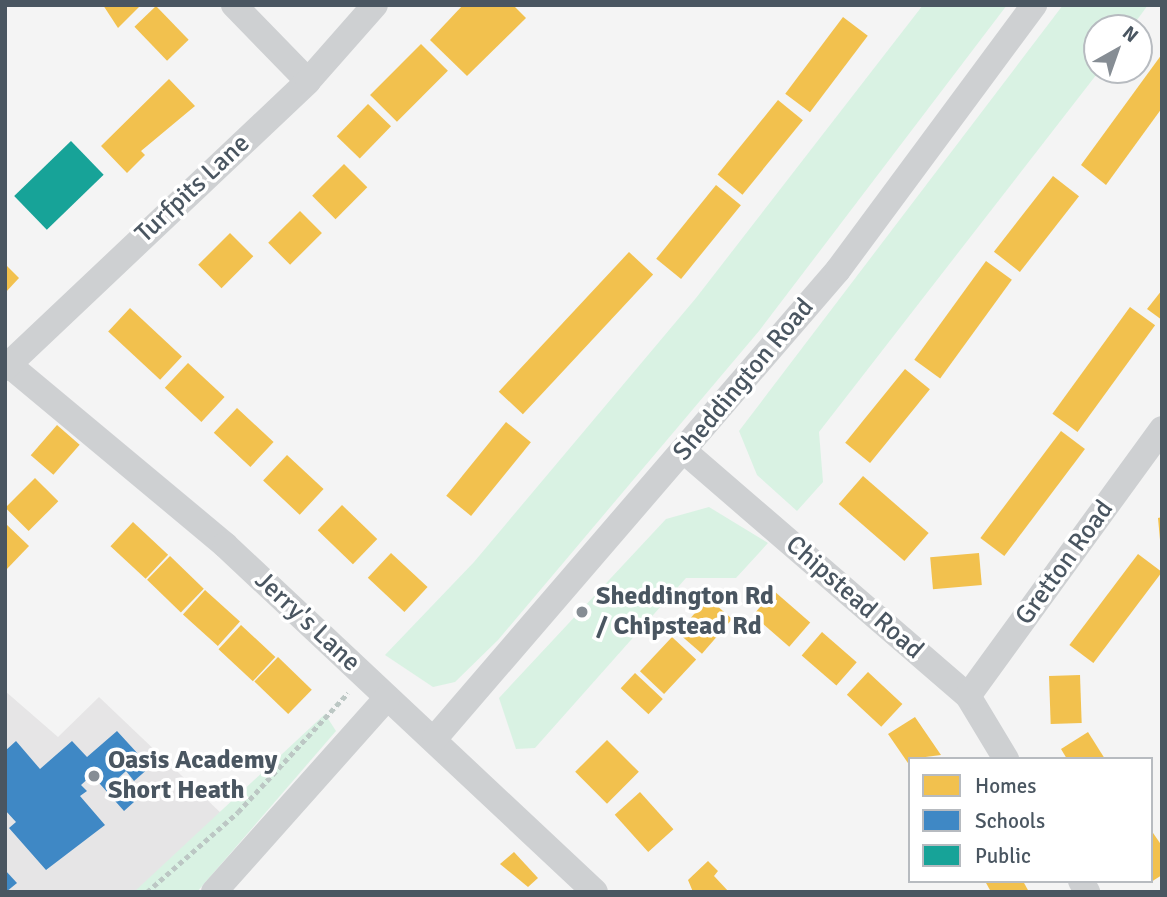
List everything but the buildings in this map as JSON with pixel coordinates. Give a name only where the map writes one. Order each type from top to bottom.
[{"type":"street","points":[[234,5],[308,81]]},
{"type":"street","name":"Turfpits Lane","points":[[7,366],[308,81],[375,5]]},
{"type":"street","name":"Sheddington Road","points":[[435,738],[838,270],[1034,5]]},
{"type":"street","name":"Jerry's Lane","points":[[7,366],[225,545],[387,698],[435,738],[595,892]]},
{"type":"street","name":"Gretton Road","points":[[968,696],[1162,429]]},
{"type":"street","name":"Chipstead Road","points":[[684,451],[968,696],[1005,757]]},
{"type":"street","points":[[214,892],[387,698]]},
{"type":"path","points":[[147,892],[238,812],[365,676]]},
{"type":"shaded area","name":"Oasis Academy Short Heath","points":[[5,691],[58,737],[99,697],[223,815],[135,892],[5,892]]},
{"type":"green space","points":[[923,5],[1007,5],[759,331],[498,640],[455,682],[433,687],[385,655],[474,562],[696,298]]},
{"type":"green space","points":[[1063,5],[1148,5],[1141,14],[1083,14],[1083,84],[1089,84],[819,432],[823,482],[797,511],[757,475],[739,431]]},
{"type":"green space","points":[[709,507],[768,543],[736,578],[686,578],[535,748],[516,749],[499,698],[666,519]]},
{"type":"green space","points":[[325,714],[336,731],[197,892],[134,892]]},
{"type":"place","name":"Sheddington Rd / Chipstead Rd","points":[[582,612]]},
{"type":"place","name":"Oasis Academy Short Heath","points":[[94,776]]}]
